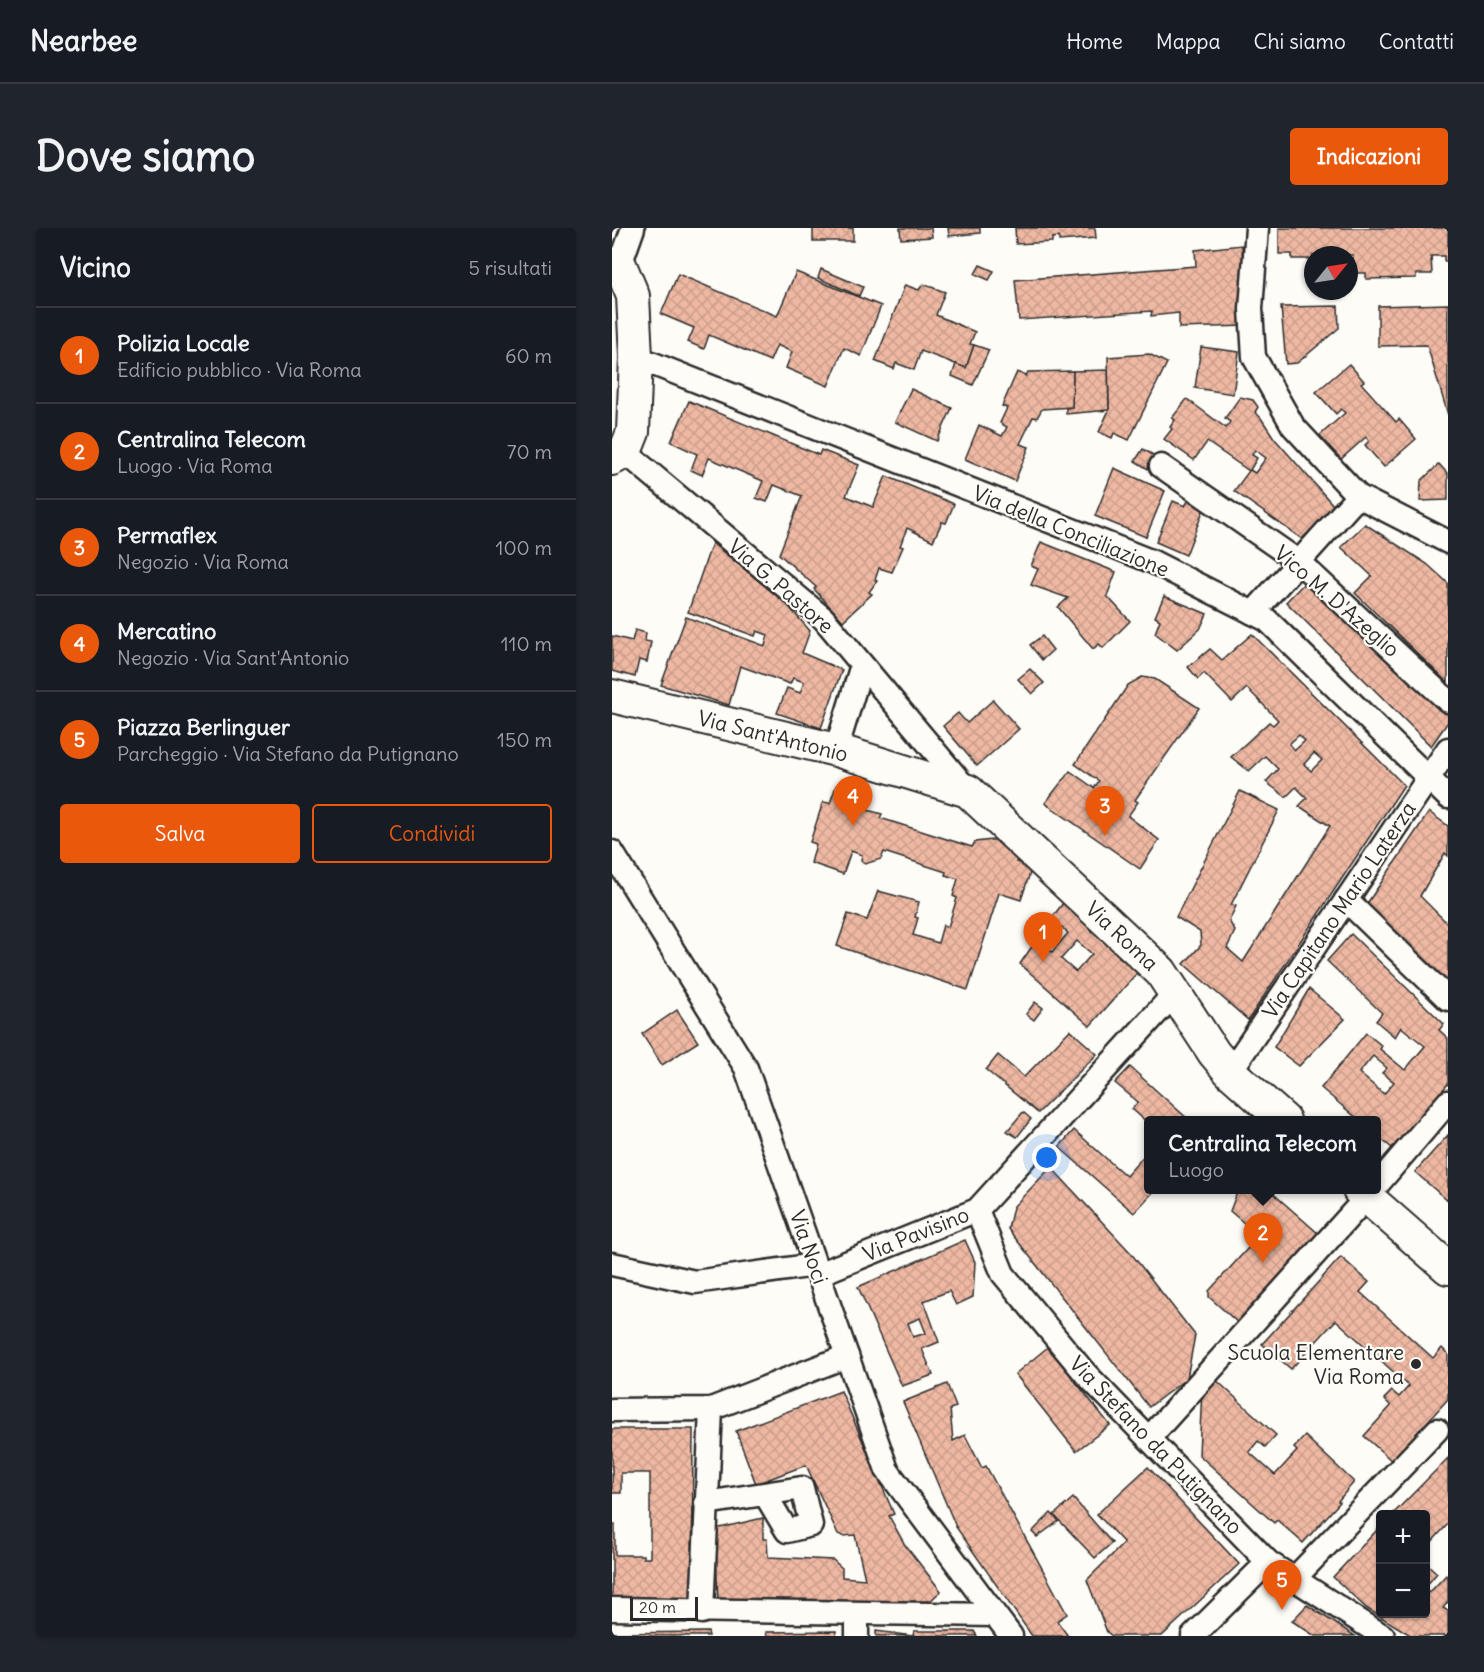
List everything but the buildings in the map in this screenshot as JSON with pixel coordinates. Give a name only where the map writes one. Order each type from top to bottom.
[{"type":"street","points":[[618,456],[633,432],[636,357],[633,296],[616,264],[633,228]]},
{"type":"street","points":[[1257,228],[1251,309],[1254,357],[1293,426],[1358,496],[1448,542]]},
{"type":"street","name":"Via della Conciliazione","points":[[636,357],[1153,562],[1267,620],[1448,796]]},
{"type":"street","name":"Via G. Pastore","points":[[618,456],[824,619],[968,791]]},
{"type":"street","name":"Vico M. D'Azeglio","points":[[1161,466],[1299,562],[1448,701]]},
{"type":"street","points":[[1254,613],[1358,496]]},
{"type":"street","points":[[836,750],[862,665]]},
{"type":"street","name":"Via Sant'Antonio","points":[[612,696],[836,750],[968,791]]},
{"type":"street","name":"Via Capitano Mario Laterza","points":[[1230,1072],[1448,749]]},
{"type":"street","name":"Via Roma","points":[[968,791],[1161,972],[1230,1072],[1280,1116]]},
{"type":"street","name":"Via Noci","points":[[612,852],[746,1068],[887,1470],[1011,1636]]},
{"type":"street","points":[[1346,900],[1448,999]]},
{"type":"street","name":"Via Pavisino","points":[[612,1264],[694,1282],[817,1270],[977,1210],[1174,993]]},
{"type":"street","points":[[1381,1177],[1448,1102]]},
{"type":"street","points":[[1150,1437],[1365,1194]]},
{"type":"street","points":[[1373,1194],[1448,1268]]},
{"type":"street","name":"Via Stefano da Putignano","points":[[977,1210],[1003,1274],[1085,1373],[1150,1437],[1268,1562],[1383,1636]]},
{"type":"street","points":[[612,1410],[711,1409],[847,1356]]},
{"type":"street","points":[[702,1612],[711,1409]]},
{"type":"street","points":[[1293,1580],[1437,1430]]},
{"type":"street","points":[[706,1503],[765,1494]]},
{"type":"street","points":[[1193,1636],[1268,1562]]},
{"type":"street","points":[[612,1609],[702,1612],[857,1625],[994,1615]]},
{"type":"place","name":"Mercatino","points":[[853,826]]},
{"type":"place","name":"Permaflex","points":[[1105,836]]},
{"type":"place","name":"Polizia Locale","points":[[1043,962]]},
{"type":"place","name":"Centralina Telecom","points":[[1263,1263]]},
{"type":"place","name":"Scuola Elementare Via Roma","points":[[1416,1364]]},
{"type":"place","name":"Piazza Berlinguer","points":[[1282,1610]]}]
